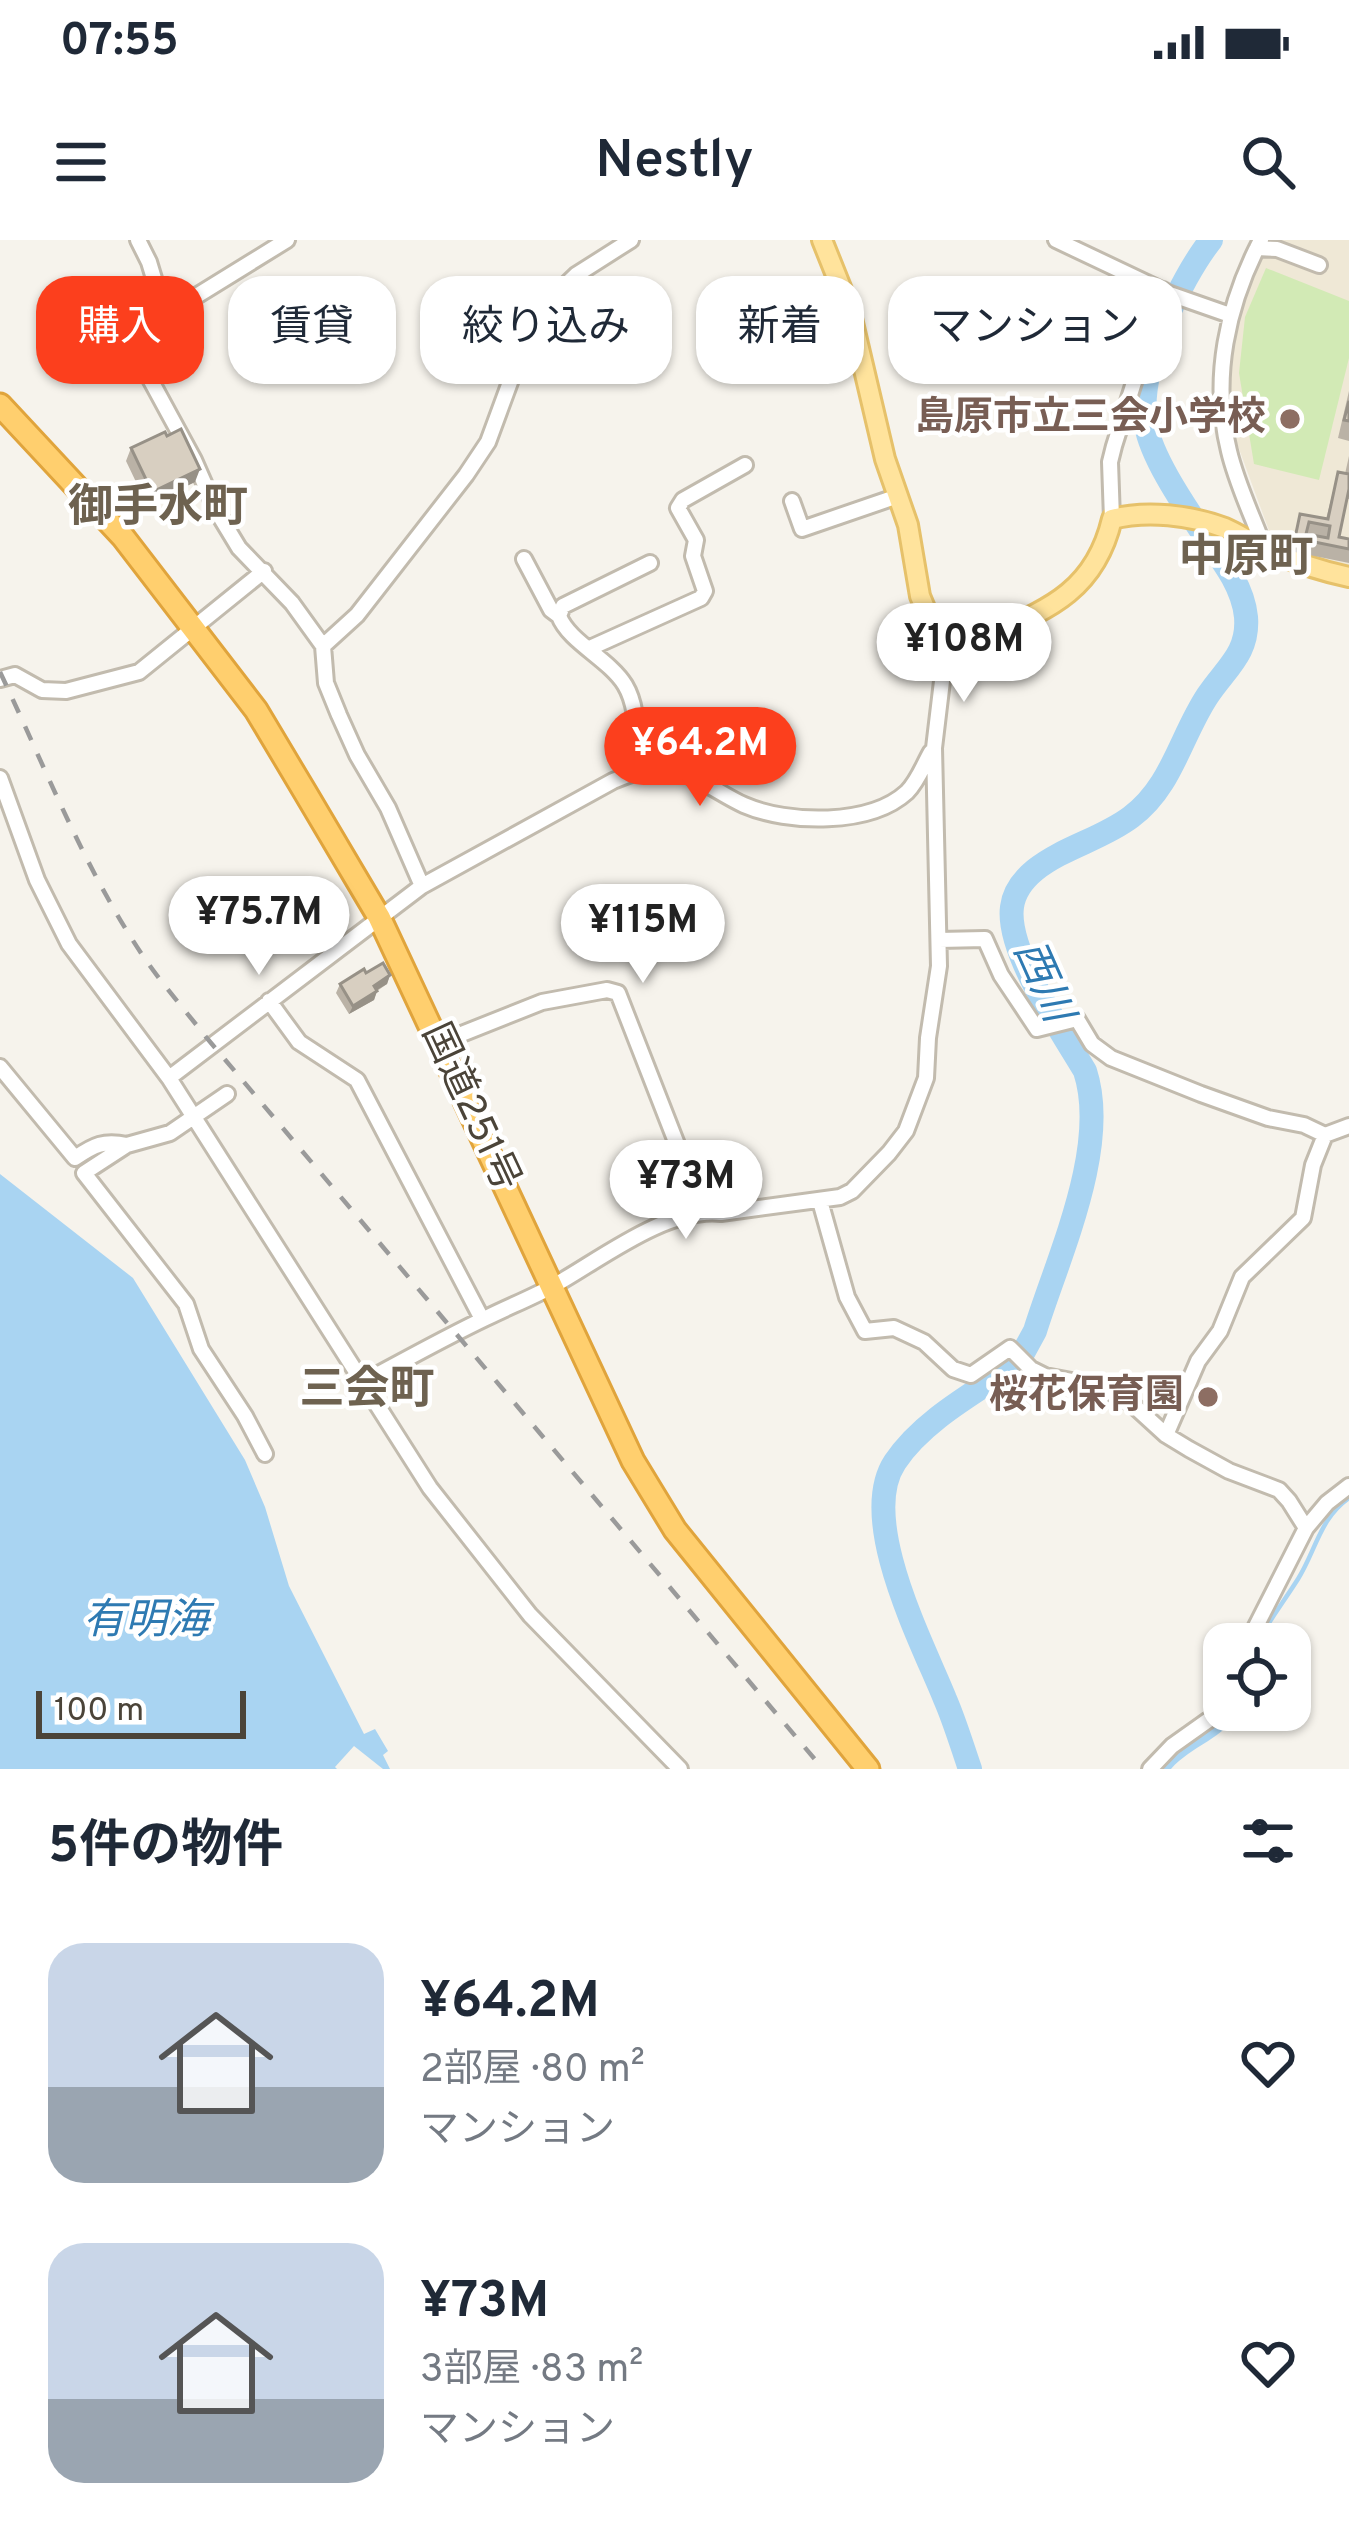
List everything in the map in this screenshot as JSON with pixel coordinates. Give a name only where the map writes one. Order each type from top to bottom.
[{"type":"highway","name":"国道251号","points":[[0,405],[123,536],[256,710],[379,917],[633,1461],[675,1531],[858,1765]]},
{"type":"main road","points":[[822,240],[850,310],[885,459],[908,525],[920,596],[945,656],[1048,609],[1066,596],[1106,544],[1112,519],[1141,513],[1227,529],[1265,550],[1349,577]]},
{"type":"street","points":[[138,240],[153,276]]},
{"type":"street","points":[[204,291],[287,240]]},
{"type":"street","points":[[323,646],[357,615],[488,442],[527,336],[546,304],[576,274],[632,240]]},
{"type":"street","points":[[1056,240],[1132,276]]},
{"type":"street","points":[[1265,550],[1225,431],[1222,379],[1230,316],[1259,244],[1318,266]]},
{"type":"street","points":[[1182,298],[1230,316]]},
{"type":"street","points":[[153,384],[239,548],[292,604],[323,646],[326,683],[339,716],[388,808],[422,886]]},
{"type":"street","points":[[1112,519],[1110,462],[1135,384]]},
{"type":"street","points":[[590,648],[701,598],[705,590],[693,556],[697,544],[679,514],[680,504],[746,465]]},
{"type":"street","points":[[792,501],[802,529],[898,496]]},
{"type":"street","points":[[524,560],[565,628],[621,679],[631,698],[639,771]]},
{"type":"street","points":[[559,616],[563,606],[650,563]]},
{"type":"street","points":[[0,679],[15,675],[42,690],[66,692],[139,672],[264,572]]},
{"type":"street","points":[[362,1383],[678,1218],[703,1211],[721,1213],[840,1197],[889,1153],[905,1131],[926,1078],[939,966],[934,748],[945,656]]},
{"type":"street","points":[[169,1078],[422,886],[613,781],[661,768],[768,813],[833,818],[896,800],[914,783],[934,748]]},
{"type":"street","points":[[0,778],[37,880],[69,944],[169,1078],[430,1488],[530,1615],[680,1769]]},
{"type":"street","points":[[939,940],[985,939],[1001,975],[1037,1029],[1077,1019],[1092,1044],[1111,1058],[1201,1094],[1325,1135],[1349,1126]]},
{"type":"street","points":[[439,1043],[542,1002],[608,990],[618,993],[703,1211]]},
{"type":"street","points":[[269,1001],[299,1042],[357,1080],[482,1319]]},
{"type":"street","points":[[0,1067],[75,1158],[105,1141],[127,1145]]},
{"type":"street","points":[[227,1094],[170,1133],[127,1145],[84,1173],[186,1304],[201,1349],[265,1454]]},
{"type":"street","points":[[1166,1435],[1198,1361],[1220,1330],[1243,1277],[1303,1218],[1313,1166],[1325,1135]]},
{"type":"street","points":[[820,1201],[847,1297],[866,1331],[895,1328],[924,1342],[953,1369],[971,1375],[1010,1348],[1031,1369],[1046,1376],[1098,1386],[1131,1403],[1166,1435],[1229,1471],[1279,1490],[1306,1528]]},
{"type":"street","points":[[1258,1623],[1306,1528],[1349,1486]]},
{"type":"street","points":[[1150,1769],[1203,1724]]},
{"type":"shaded area","name":"島原市立三会小学校","points":[[1268,240],[1349,240],[1349,568],[1275,547],[1235,438],[1228,400],[1236,318]]},
{"type":"green space","points":[[1266,268],[1349,301],[1349,358],[1319,480],[1254,464],[1239,373],[1245,317]]},
{"type":"water","name":"有明海","points":[[0,1174],[133,1278],[245,1460],[289,1586],[364,1734],[375,1729],[388,1751],[383,1755],[390,1769],[0,1769]]},
{"type":"water","points":[[1207,1731],[1222,1731],[1171,1769],[1160,1769]]},
{"type":"pier","points":[[354,1746],[383,1769],[337,1769]]},
{"type":"building","points":[[181,429],[200,469],[152,492],[131,448]]},
{"type":"building","points":[[1338,472],[1349,474],[1339,537],[1349,539],[1349,549],[1295,538],[1300,514],[1328,519]],"holes":[[[1309,522],[1330,526],[1328,538],[1306,534]]]},
{"type":"building","points":[[664,712],[666,737],[647,740],[644,714]]},
{"type":"building","points":[[383,963],[390,975],[374,986],[377,991],[353,1006],[340,984]]},
{"type":"waterway","name":"西川","points":[[970,1769],[897,1580],[888,1547],[885,1486],[895,1462],[920,1433],[1017,1364],[1035,1331],[1086,1167],[1091,1101],[1085,1071],[1026,968],[1012,925],[1015,896],[1027,877],[1046,862],[1120,825],[1145,805],[1244,641],[1246,617],[1235,582],[1168,478],[1146,425],[1147,380],[1163,328],[1211,240]]},
{"type":"waterway","points":[[1270,1623],[1325,1525],[1349,1498]]},
{"type":"railway","points":[[0,672],[84,853],[158,977],[823,1769]]},
{"type":"place","name":"島原市立三会小学校","points":[[1290,419]]},
{"type":"place","name":"桜花保育園","points":[[1208,1397]]},
{"type":"district","name":"御手水町","points":[[158,509]]},
{"type":"district","name":"中原町","points":[[1246,559]]},
{"type":"district","name":"三会町","points":[[367,1391]]}]
